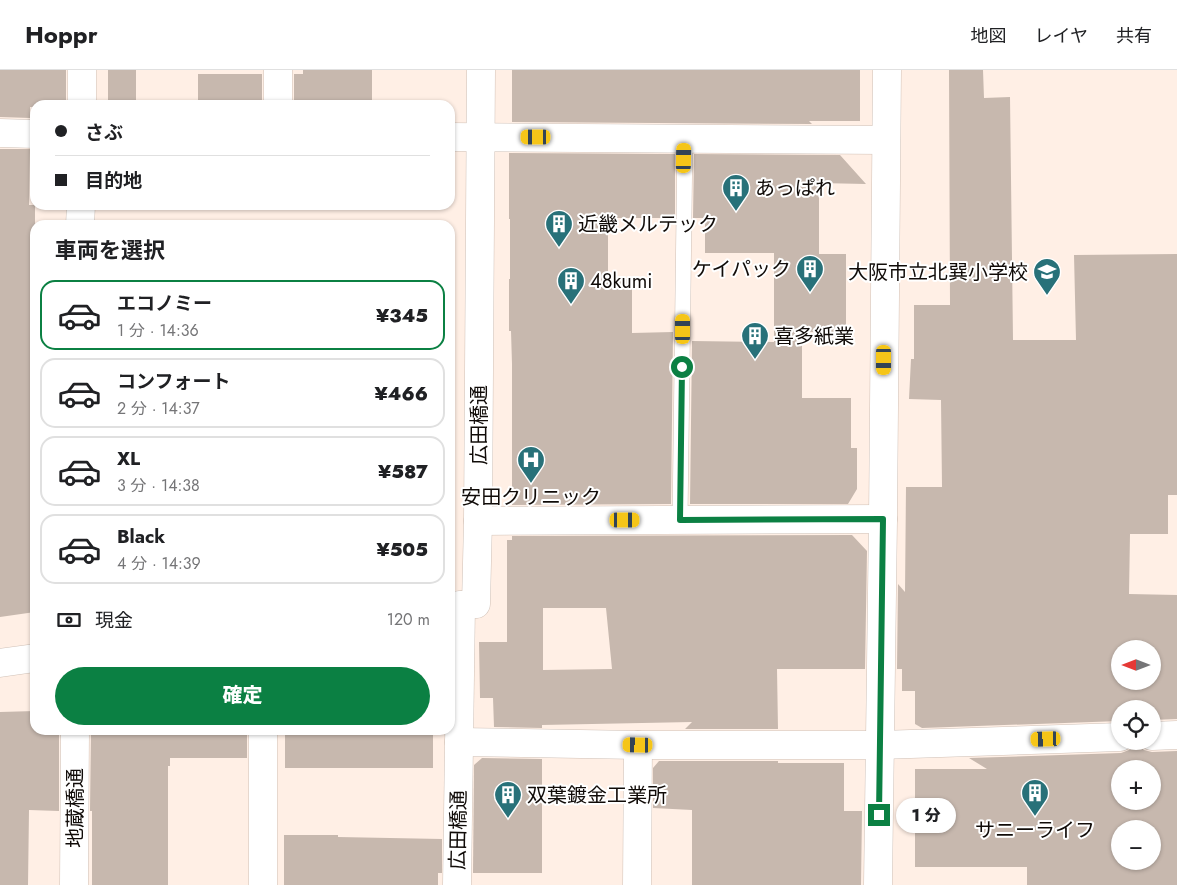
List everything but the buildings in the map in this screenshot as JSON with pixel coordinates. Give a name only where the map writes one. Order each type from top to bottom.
[{"type":"street","points":[[82,70],[82,100]]},
{"type":"street","points":[[278,70],[278,100]]},
{"type":"street","name":"広田橋通","points":[[457,885],[458,742],[455,606],[476,604],[481,70]]},
{"type":"street","points":[[878,885],[887,70]]},
{"type":"street","points":[[0,133],[30,134]]},
{"type":"street","points":[[455,137],[886,140]]},
{"type":"street","points":[[478,521],[883,519]]},
{"type":"street","points":[[0,663],[30,659]]},
{"type":"street","name":"地蔵橋通","points":[[74,885],[75,735]]},
{"type":"street","points":[[263,735],[263,885]]},
{"type":"street","points":[[1161,736],[1177,735]]},
{"type":"street","points":[[458,742],[638,745],[880,745],[1111,737]]},
{"type":"street","points":[[637,885],[638,745]]},
{"type":"lane","points":[[680,520],[685,138]]},
{"type":"place","name":"あっぱれ","points":[[736,212]]},
{"type":"place","name":"近畿メルテック","points":[[559,248]]},
{"type":"place","name":"ケイパック","points":[[810,293]]},
{"type":"place","name":"大阪市立北巽小学校","points":[[1047,296]]},
{"type":"place","name":"48kumi","points":[[571,305]]},
{"type":"place","name":"喜多紙業","points":[[755,360]]},
{"type":"place","name":"安田クリニック","points":[[531,484]]},
{"type":"place","name":"サニーライフ","points":[[1035,817]]},
{"type":"place","name":"双葉鍍金工業所","points":[[508,819]]},
{"type":"route","points":[[682,367],[680,520],[883,519],[879,815]]}]
